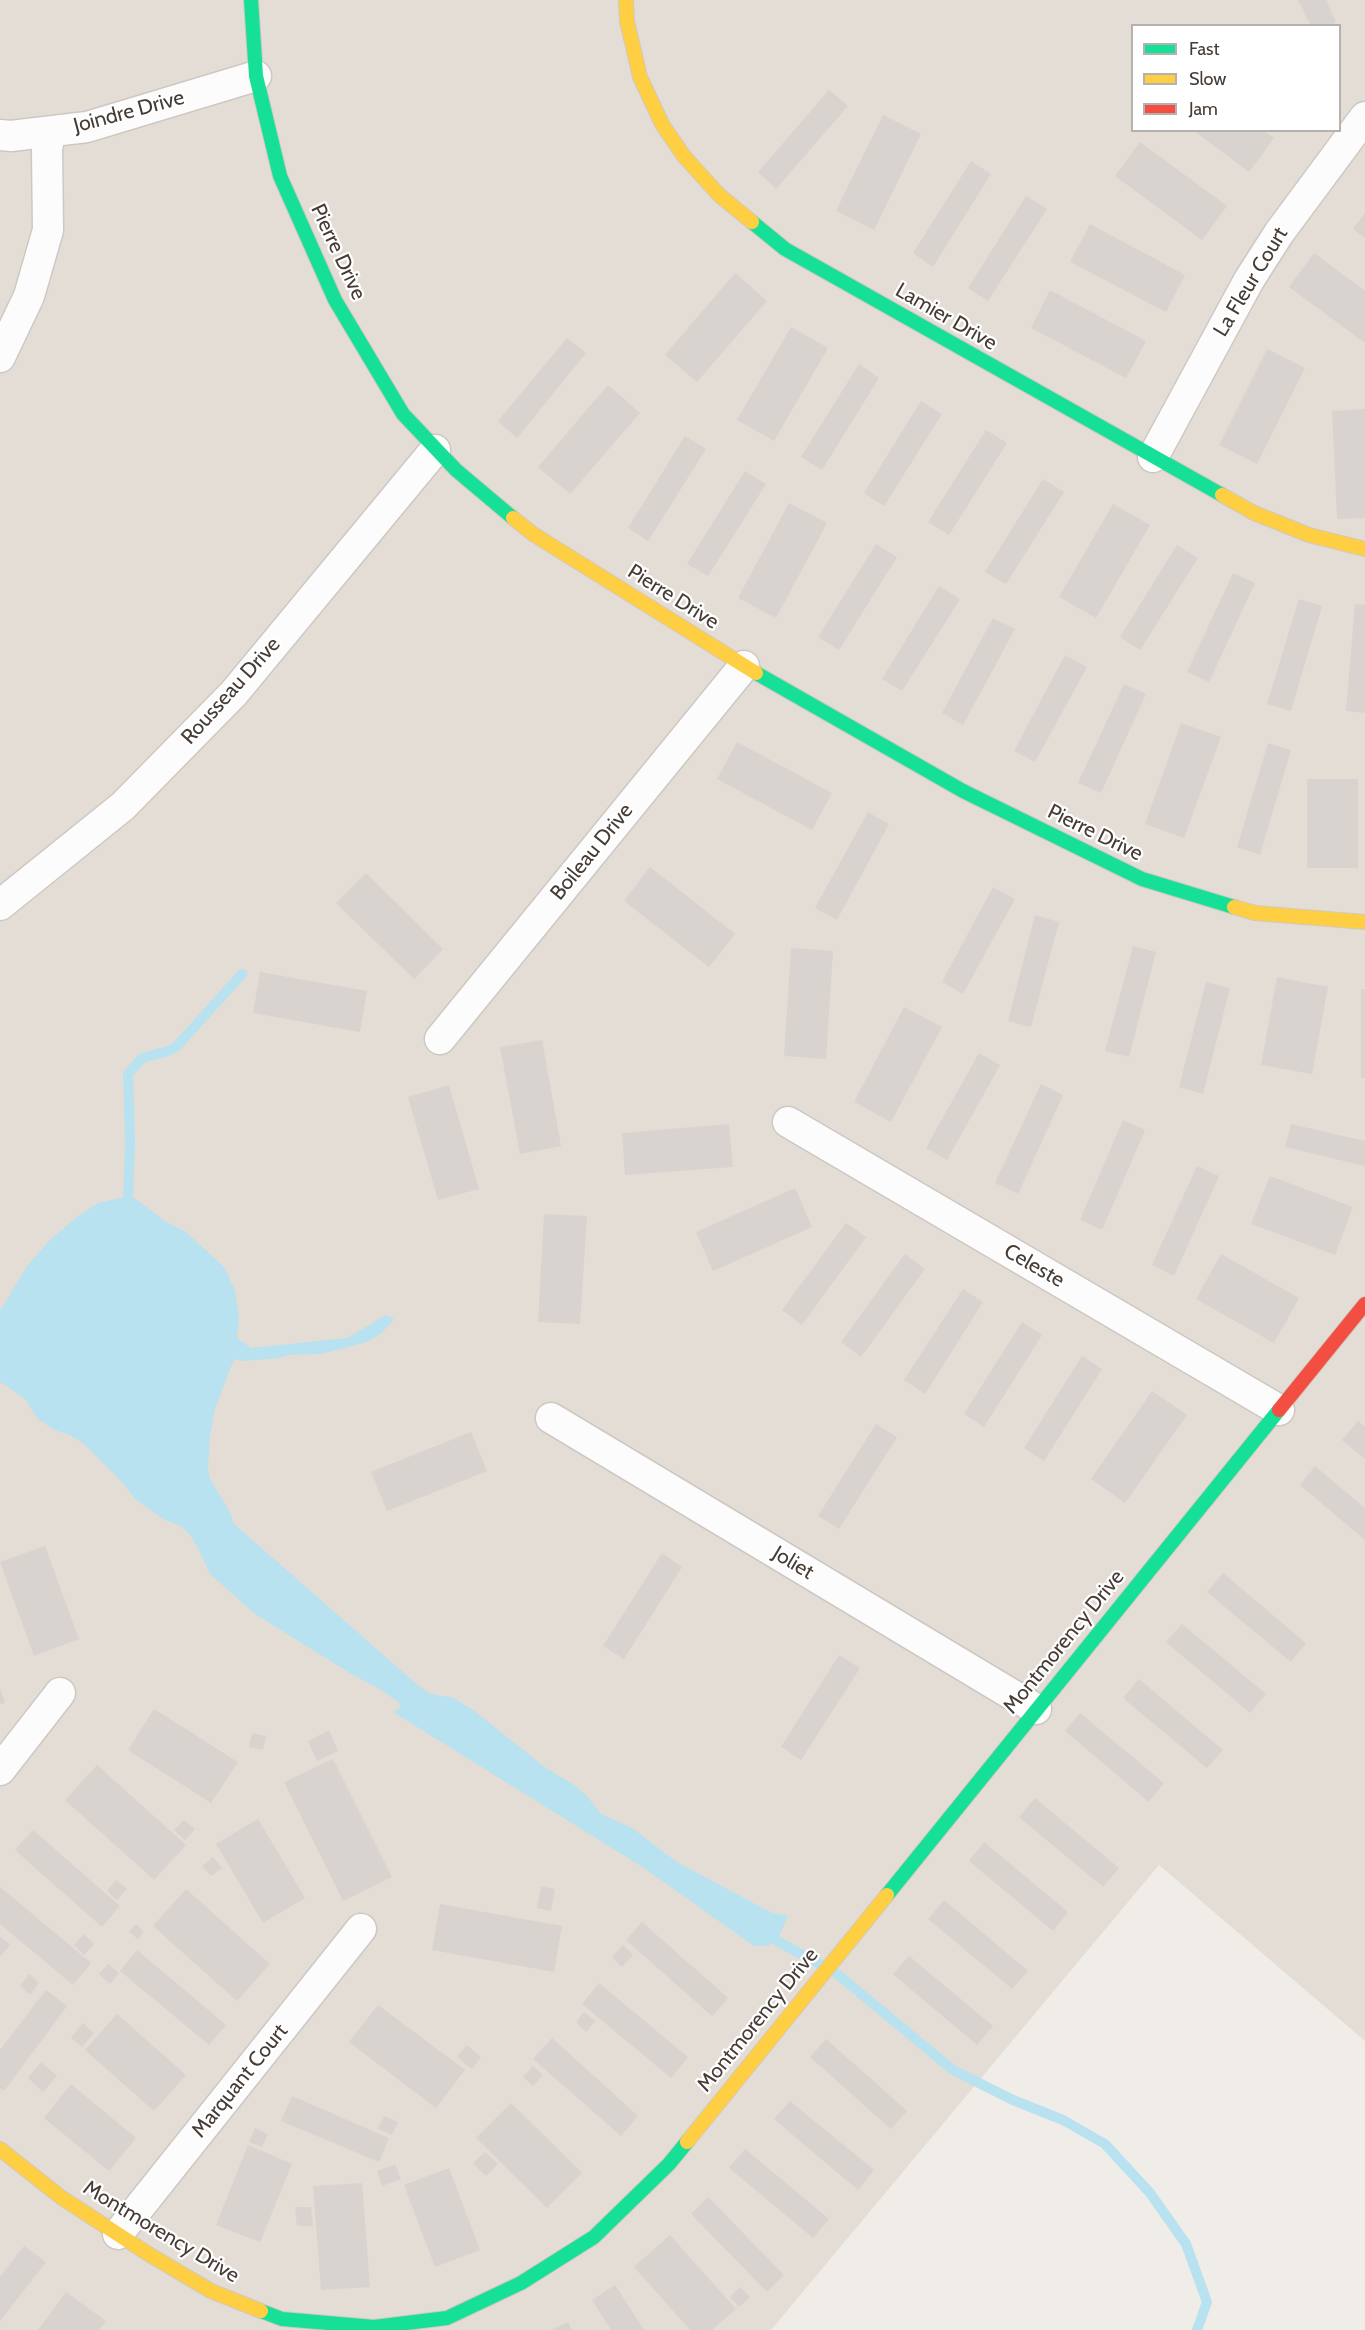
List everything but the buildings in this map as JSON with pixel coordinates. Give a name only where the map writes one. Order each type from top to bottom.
[{"type":"street","name":"Pierre Drive","points":[[251,0],[256,75],[280,176],[335,300],[403,414],[435,450],[533,534],[744,666],[963,791],[1142,879],[1255,913],[1365,922]]},
{"type":"street","name":"Lamier Drive","points":[[626,0],[627,21],[640,77],[662,124],[683,155],[719,195],[785,249],[1254,513],[1309,535],[1365,549]]},
{"type":"street","name":"Joindre Drive","points":[[0,135],[11,136],[87,127],[256,75]]},
{"type":"street","name":"La Fleur Court","points":[[1153,457],[1249,280],[1279,233],[1365,117]]},
{"type":"street","points":[[0,357],[29,296],[48,230],[47,148],[51,132]]},
{"type":"street","name":"Rousseau Drive","points":[[0,904],[123,806],[234,693],[435,450]]},
{"type":"street","name":"Boileau Drive","points":[[440,1039],[744,666]]},
{"type":"street","name":"Celeste","points":[[788,1122],[1279,1410]]},
{"type":"street","name":"Montmorency Drive","points":[[0,2149],[62,2198],[211,2291],[282,2319],[389,2327],[447,2318],[521,2283],[594,2236],[669,2164],[1365,1304]]},
{"type":"street","name":"Joliet","points":[[551,1418],[1036,1708]]},
{"type":"street","points":[[0,1770],[60,1693]]},
{"type":"street","name":"Marquant Court","points":[[118,2234],[361,1929]]},
{"type":"shaded area","points":[[0,0],[1365,0],[1365,2041],[1159,1865],[771,2330],[0,2330]]},
{"type":"water","points":[[128,1196],[186,1232],[225,1268],[235,1291],[239,1317],[237,1338],[251,1348],[347,1338],[386,1315],[394,1319],[381,1334],[367,1342],[321,1354],[289,1355],[243,1361],[234,1359],[215,1409],[208,1468],[210,1479],[231,1514],[233,1523],[420,1687],[431,1694],[454,1698],[473,1710],[546,1768],[573,1784],[586,1795],[601,1814],[632,1828],[677,1862],[770,1912],[788,1916],[777,1941],[766,1946],[754,1946],[644,1868],[393,1712],[401,1707],[399,1703],[380,1689],[353,1675],[255,1614],[210,1574],[190,1535],[181,1526],[165,1520],[135,1499],[122,1482],[84,1444],[70,1435],[54,1430],[37,1418],[26,1400],[0,1383],[0,1311],[27,1266],[50,1240],[77,1217],[98,1203]]},
{"type":"waterway","points":[[128,1196],[130,1143],[128,1074],[142,1058],[168,1051],[177,1046],[242,974]]},
{"type":"waterway","points":[[777,1941],[836,1973],[953,2070],[1013,2100],[1063,2120],[1105,2144],[1150,2193],[1186,2244],[1207,2302],[1197,2330]]},
{"type":"traffic: fast","points":[[251,0],[256,76],[280,176],[335,300],[403,414],[456,470],[513,518]]},
{"type":"traffic: fast","points":[[752,222],[785,249],[1222,495]]},
{"type":"traffic: fast","points":[[756,673],[963,791],[1142,879],[1234,907]]},
{"type":"traffic: fast","points":[[887,1895],[1279,1410]]},
{"type":"traffic: fast","points":[[261,2311],[282,2319],[374,2327],[447,2318],[521,2283],[594,2237],[669,2164],[687,2142]]},
{"type":"traffic: slow","points":[[626,0],[627,21],[640,77],[662,124],[683,155],[719,195],[752,222]]},
{"type":"traffic: slow","points":[[1222,495],[1254,513],[1309,535],[1365,549]]},
{"type":"traffic: slow","points":[[513,518],[533,534],[756,673]]},
{"type":"traffic: slow","points":[[1234,907],[1255,913],[1365,922]]},
{"type":"traffic: slow","points":[[687,2142],[887,1895]]},
{"type":"traffic: slow","points":[[0,2149],[62,2198],[150,2255],[211,2291],[261,2311]]},
{"type":"traffic: jam","points":[[1279,1410],[1365,1304]]}]
